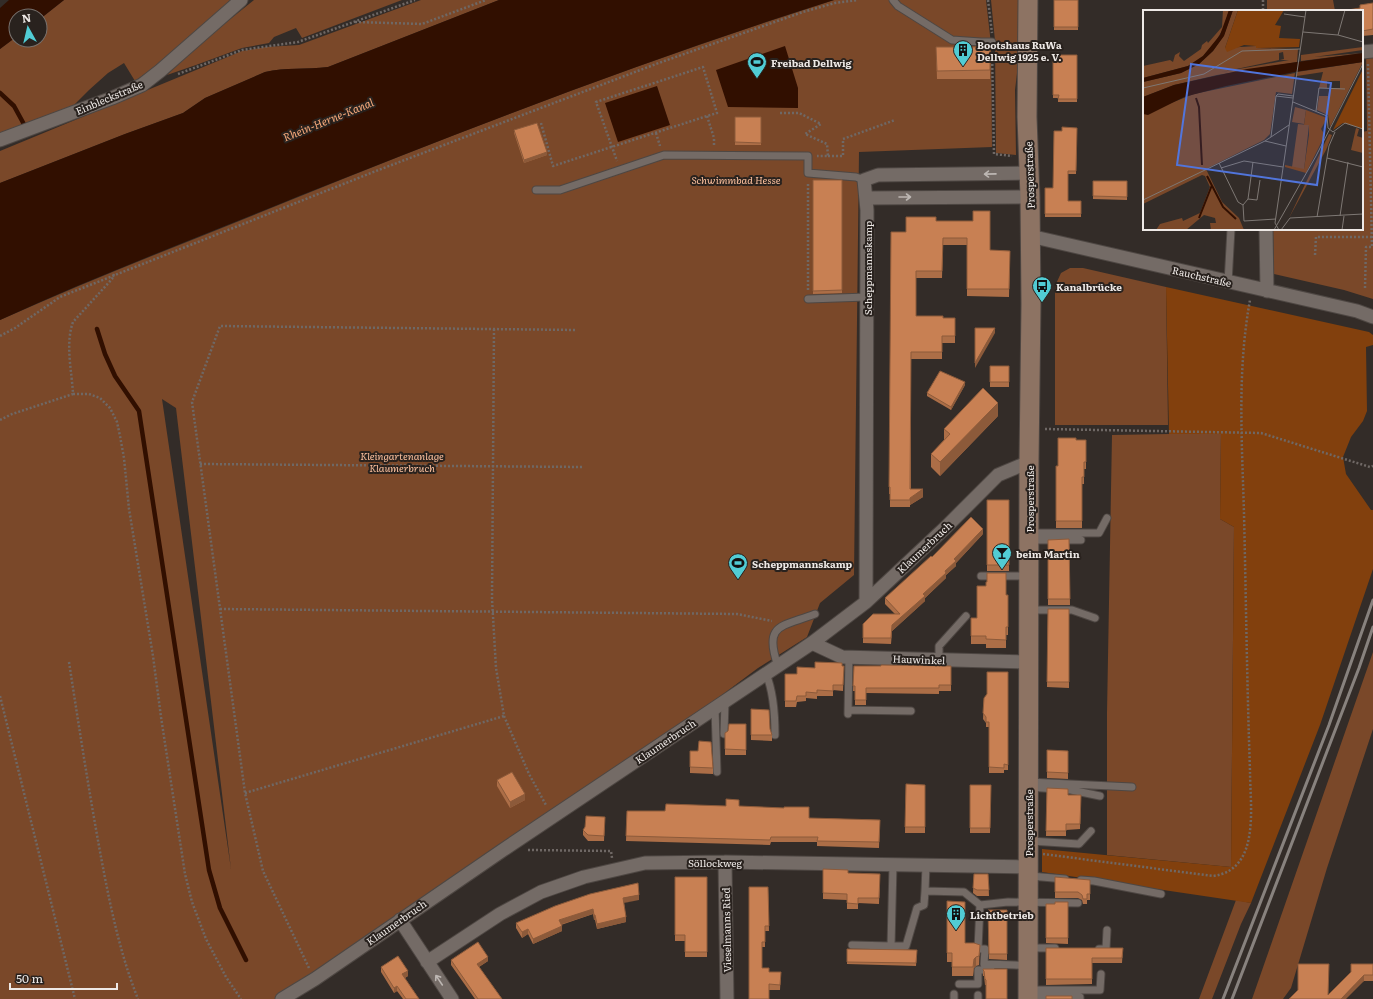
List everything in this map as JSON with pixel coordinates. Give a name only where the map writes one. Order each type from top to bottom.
[{"type":"main road","name":"Prosperstraße","points":[[1028,0],[1027,117],[1030,197],[1027,859],[1028,995]]},
{"type":"street","name":"Einbleckstraße","points":[[0,140],[105,101],[142,85],[241,0]]},
{"type":"street","points":[[864,180],[878,175],[1029,164]]},
{"type":"street","name":"Scheppmannskamp","points":[[864,180],[866,198],[867,297],[866,602]]},
{"type":"street","points":[[866,198],[1030,197]]},
{"type":"street","points":[[1266,230],[1267,291]]},
{"type":"street","name":"Rauchstraße","points":[[1030,236],[1228,283],[1357,311],[1373,317]]},
{"type":"street","name":"Klaumerbruch","points":[[282,999],[314,979],[553,816],[812,643],[866,602],[945,528],[998,475],[1029,462]]},
{"type":"street","name":"Hauwinkel","points":[[812,643],[842,656],[849,657],[1029,662]]},
{"type":"street","name":"Söllockweg","points":[[427,962],[500,914],[541,892],[584,877],[645,864],[724,862],[926,865],[1027,859]]},
{"type":"street","name":"Vieselmanns Ried","points":[[724,862],[727,999]]},
{"type":"street","points":[[400,920],[452,999]]},
{"type":"lane","points":[[893,0],[898,6],[952,40],[992,42]]},
{"type":"lane","points":[[536,190],[560,190],[664,156],[808,156],[808,173],[856,177],[864,180]]},
{"type":"lane","points":[[1228,283],[1230,230]]},
{"type":"lane","points":[[808,299],[867,297]]},
{"type":"lane","points":[[1029,537],[1099,533],[1107,518]]},
{"type":"lane","points":[[1029,537],[1081,540]]},
{"type":"lane","points":[[981,576],[1029,576]]},
{"type":"lane","points":[[1029,610],[1072,610],[1095,618]]},
{"type":"lane","points":[[778,666],[774,654],[772,637],[778,628],[784,624],[815,614]]},
{"type":"lane","points":[[939,659],[939,646],[966,616]]},
{"type":"lane","points":[[849,657],[848,712],[911,711]]},
{"type":"lane","points":[[766,674],[770,682],[775,716],[775,735]]},
{"type":"lane","points":[[720,705],[724,734]]},
{"type":"lane","points":[[717,772],[720,705]]},
{"type":"lane","points":[[1028,784],[1132,787]]},
{"type":"lane","points":[[1028,784],[1100,796]]},
{"type":"lane","points":[[1027,859],[1079,844],[1092,831]]},
{"type":"lane","points":[[1027,859],[1094,881],[1161,894]]},
{"type":"lane","points":[[891,946],[893,865]]},
{"type":"lane","points":[[852,945],[906,946],[917,908],[924,905],[926,891],[926,865]]},
{"type":"lane","points":[[926,891],[964,892],[980,905],[1008,902],[1078,903]]},
{"type":"lane","points":[[980,905],[978,949],[985,949],[984,964],[1015,964],[1027,966]]},
{"type":"lane","points":[[1091,949],[1106,949],[1107,930]]},
{"type":"lane","points":[[1027,948],[1059,948]]},
{"type":"lane","points":[[959,984],[978,984],[978,970],[1015,969],[1027,966]]},
{"type":"lane","points":[[1028,995],[1100,990],[1101,974]]},
{"type":"lane","points":[[1028,995],[1080,997],[1080,999]]},
{"type":"path","points":[[175,75],[242,50],[298,42],[415,0]]},
{"type":"path","points":[[352,22],[422,24],[486,0]]},
{"type":"path","points":[[0,336],[15,328],[60,297],[114,274],[376,171],[656,64],[804,12],[835,3],[858,0]]},
{"type":"path","points":[[988,0],[992,42],[994,154],[1018,156],[1029,164]]},
{"type":"path","points":[[1365,288],[1366,247],[1372,247],[1368,51]]},
{"type":"path","points":[[541,123],[553,166],[613,148],[718,113],[703,67],[596,102],[613,148]]},
{"type":"path","points":[[780,113],[799,113],[821,124],[805,134],[827,144],[828,156]]},
{"type":"path","points":[[707,116],[714,138],[713,156]]},
{"type":"path","points":[[808,156],[842,156],[843,139],[895,120]]},
{"type":"path","points":[[808,173],[808,299]]},
{"type":"path","points":[[1315,255],[1316,237],[1372,238]]},
{"type":"path","points":[[73,394],[69,353],[70,330],[73,322],[112,279],[114,274]]},
{"type":"path","points":[[1027,859],[1213,876],[1232,870],[1239,862],[1246,849],[1250,838],[1250,791],[1242,432],[1245,331],[1252,288]]},
{"type":"path","points":[[314,979],[263,871],[245,793],[192,402],[220,326],[577,330]]},
{"type":"path","points":[[494,329],[493,612],[496,668],[504,716],[529,774],[553,816]]},
{"type":"path","points":[[0,420],[12,414],[73,394],[89,394],[100,398],[110,408],[117,422],[124,458],[129,509],[154,656],[161,717],[185,874],[192,902],[206,939],[222,970],[241,999]]},
{"type":"path","points":[[1030,428],[1261,433],[1373,466]]},
{"type":"path","points":[[200,464],[584,467]]},
{"type":"path","points":[[220,609],[737,614],[784,624]]},
{"type":"path","points":[[69,662],[90,796],[111,909],[130,980],[138,999]]},
{"type":"path","points":[[0,696],[75,999]]},
{"type":"path","points":[[245,793],[504,716]]},
{"type":"path","points":[[503,850],[610,851],[615,870]]},
{"type":"green space","points":[[64,0],[232,0],[156,66],[135,81],[124,63],[108,73],[73,106],[0,137],[0,49],[8,43],[8,48],[48,48],[48,13]]},
{"type":"green space","points":[[254,0],[402,0],[302,38],[296,28],[274,37],[269,43],[242,48],[167,75],[203,41]]},
{"type":"green space","points":[[421,0],[499,0],[328,67],[265,72],[205,98],[183,113],[0,183],[0,151],[242,51],[266,47],[299,45]]},
{"type":"green space","points":[[834,0],[986,0],[991,44],[992,147],[859,152],[854,575],[820,603],[807,637],[758,668],[557,818],[293,999],[0,999],[0,320],[142,260],[422,148],[558,96],[696,46]],"holes":[[[162,399],[176,408],[231,869]]]},
{"type":"green space","points":[[991,0],[1019,0],[1018,65],[1015,90],[1016,155],[996,153],[995,41]]},
{"type":"green space","points":[[1267,0],[1333,0],[1335,10],[1267,10]]},
{"type":"green space","points":[[1373,44],[1373,299],[1344,290],[1274,274],[1273,230],[1363,230],[1363,132],[1367,131],[1366,45]]},
{"type":"green space","points":[[1070,268],[1083,268],[1166,287],[1168,425],[1055,425],[1055,286],[1061,273]]},
{"type":"green space","points":[[1221,434],[1220,519],[1234,527],[1231,867],[1107,855],[1107,713],[1112,435]]},
{"type":"green space","points":[[1373,652],[1373,729],[1327,868],[1291,988],[1283,999],[1252,999]]},
{"type":"green space","points":[[1236,900],[1251,903],[1241,924],[1212,999],[1199,999]]},
{"type":"shaded area","points":[[1166,287],[1369,332],[1373,335],[1373,345],[1366,347],[1367,411],[1363,421],[1351,437],[1343,457],[1346,474],[1371,510],[1373,510],[1373,569],[1320,725],[1251,903],[1042,872],[1042,849],[1231,867],[1234,527],[1220,519],[1221,434],[1169,434]]},
{"type":"water","points":[[9,0],[64,0],[48,13],[48,8],[8,8],[8,43],[0,49],[0,8]]},
{"type":"water","name":"Rhein-Herne-Kanal","points":[[499,0],[834,0],[699,45],[498,118],[149,256],[0,320],[0,183],[183,113],[205,98],[265,72],[273,70],[328,67]]},
{"type":"water","name":"Freibad Dellwig","points":[[785,46],[798,88],[798,108],[728,107],[716,70]]},
{"type":"water","points":[[657,86],[670,125],[618,142],[605,103]]},
{"type":"building","points":[[1054,0],[1078,0],[1078,27],[1054,27]]},
{"type":"building","points":[[1373,3],[1373,29],[1363,31],[1363,10],[1348,10],[1360,8],[1360,5]]},
{"type":"building","name":"Bootshaus RuWa Dellwig 1925 e. V.","points":[[936,47],[990,47],[990,70],[937,71]]},
{"type":"building","points":[[1059,55],[1077,55],[1077,99],[1058,99],[1059,95],[1053,95],[1053,59],[1059,59]]},
{"type":"building","points":[[735,117],[761,117],[761,143],[735,142]]},
{"type":"building","points":[[537,123],[547,152],[524,160],[514,130]]},
{"type":"building","points":[[1062,127],[1077,128],[1076,171],[1068,171],[1068,201],[1081,201],[1081,214],[1045,214],[1045,188],[1053,188],[1054,131],[1062,131]]},
{"type":"building","points":[[813,180],[842,180],[842,290],[813,291]]},
{"type":"building","points":[[1093,181],[1127,181],[1127,197],[1093,196]]},
{"type":"building","points":[[973,211],[990,211],[990,250],[1010,251],[1009,289],[967,289],[967,238],[943,238],[942,271],[916,271],[916,316],[943,316],[943,318],[955,318],[955,336],[942,336],[942,352],[911,352],[910,489],[923,489],[910,498],[910,500],[890,500],[891,232],[906,232],[906,217],[936,217],[936,221],[973,221]]},
{"type":"building","points":[[975,328],[995,328],[975,363]]},
{"type":"building","points":[[990,366],[1009,366],[1009,382],[990,382]]},
{"type":"building","points":[[940,371],[965,382],[951,407],[927,393]]},
{"type":"building","points":[[983,388],[998,403],[940,462],[931,454],[950,434],[944,429]]},
{"type":"building","points":[[1058,438],[1076,438],[1076,440],[1086,440],[1086,462],[1084,462],[1084,477],[1082,477],[1082,521],[1056,521],[1056,466],[1058,466]]},
{"type":"building","points":[[987,500],[1009,500],[1009,565],[987,565]]},
{"type":"building","points":[[971,517],[983,529],[954,559],[956,561],[945,571],[946,573],[923,594],[925,596],[892,625],[891,638],[863,638],[863,624],[873,614],[900,614],[885,598],[931,556],[932,557]]},
{"type":"building","points":[[1069,539],[1070,599],[1048,599],[1048,540]]},
{"type":"building","points":[[987,573],[1006,573],[1008,627],[1006,627],[1006,640],[986,639],[986,636],[971,636],[971,618],[977,618],[977,586],[986,586]]},
{"type":"building","points":[[1048,609],[1069,609],[1069,682],[1047,682]]},
{"type":"building","points":[[815,662],[842,663],[842,666],[844,666],[843,685],[833,685],[833,691],[817,690],[817,693],[806,692],[806,696],[797,696],[796,701],[785,701],[785,674],[797,674],[797,667],[815,668]]},
{"type":"building","points":[[854,666],[951,666],[951,685],[939,685],[939,688],[866,688],[866,700],[855,700],[855,686],[853,686]]},
{"type":"building","points":[[987,672],[1008,672],[1008,765],[1004,764],[1004,768],[989,767],[989,722],[986,722],[986,717],[983,713],[984,698],[987,694]]},
{"type":"building","points":[[751,709],[769,710],[770,729],[772,735],[751,735]]},
{"type":"building","points":[[729,724],[746,724],[746,750],[725,749],[725,733],[728,731]]},
{"type":"building","points":[[699,741],[711,742],[713,768],[690,767],[690,751],[698,751]]},
{"type":"building","points":[[1047,750],[1068,751],[1068,773],[1047,772]]},
{"type":"building","points":[[512,772],[525,794],[510,802],[497,780]]},
{"type":"building","points":[[906,784],[925,785],[925,827],[905,827]]},
{"type":"building","points":[[970,785],[991,785],[990,828],[970,828]]},
{"type":"building","points":[[1047,788],[1068,789],[1068,795],[1081,795],[1080,824],[1066,824],[1066,831],[1046,831]]},
{"type":"building","points":[[726,799],[739,800],[739,806],[784,808],[809,807],[809,818],[880,820],[879,842],[817,841],[818,837],[771,837],[770,840],[626,836],[627,811],[665,811],[666,804],[726,806]]},
{"type":"building","points":[[586,816],[605,817],[604,836],[588,835],[583,830],[585,827]]},
{"type":"building","points":[[823,869],[848,870],[848,873],[880,874],[879,898],[858,898],[858,904],[847,903],[847,894],[823,893]]},
{"type":"building","points":[[974,874],[988,874],[989,890],[977,890],[973,888]]},
{"type":"building","points":[[675,877],[707,877],[707,952],[685,952],[685,935],[675,935]]},
{"type":"building","points":[[1055,877],[1090,880],[1090,894],[1087,894],[1087,899],[1083,899],[1082,895],[1078,892],[1055,892]]},
{"type":"building","points":[[638,883],[639,895],[623,898],[626,917],[597,924],[593,909],[559,920],[562,926],[533,939],[528,929],[522,932],[516,923],[555,906],[590,894]]},
{"type":"building","points":[[749,887],[768,887],[769,926],[765,926],[765,942],[762,942],[762,968],[769,968],[769,972],[781,972],[780,985],[769,984],[769,999],[749,999]]},
{"type":"building","name":"Lichtbetrieb","points":[[947,901],[965,902],[965,943],[980,945],[979,956],[974,959],[973,967],[952,967],[952,953],[947,953]]},
{"type":"building","points":[[1055,902],[1068,902],[1068,938],[1046,938],[1046,904],[1055,904]]},
{"type":"building","points":[[988,910],[1007,910],[1007,954],[989,954]]},
{"type":"building","points":[[478,942],[488,957],[477,964],[502,999],[478,999],[451,960]]},
{"type":"building","points":[[1046,948],[1123,948],[1122,958],[1092,958],[1092,979],[1046,979]]},
{"type":"building","points":[[847,949],[917,950],[916,963],[847,962]]},
{"type":"building","points":[[398,956],[408,971],[402,974],[419,999],[406,999],[397,986],[394,988],[381,967]]},
{"type":"building","points":[[1298,964],[1329,964],[1328,995],[1351,972],[1351,964],[1373,964],[1373,975],[1364,975],[1341,999],[1289,999],[1298,990]]},
{"type":"building","points":[[983,969],[1007,969],[1007,999],[986,999],[986,980]]},
{"type":"building","points":[[1046,996],[1072,996],[1072,999],[1046,999]]},
{"type":"waterway","points":[[0,93],[14,106],[26,128]]},
{"type":"waterway","points":[[97,329],[105,354],[115,376],[139,411],[209,870],[220,908],[246,960]]},
{"type":"railway","points":[[1223,999],[1329,725],[1373,600]]},
{"type":"railway","points":[[1232,999],[1359,668],[1373,627]]},
{"type":"place","name":"Bootshaus RuWa Dellwig 1925 e. V.","points":[[963,67]]},
{"type":"place","name":"Freibad Dellwig","points":[[757,79]]},
{"type":"place","name":"Kanalbrücke","points":[[1042,303]]},
{"type":"place","name":"beim Martin","points":[[1002,570]]},
{"type":"place","name":"Scheppmannskamp","points":[[738,580]]},
{"type":"place","name":"Lichtbetrieb","points":[[956,931]]},
{"type":"park label","name":"Schwimmbad Hesse","points":[[736,179]]},
{"type":"park label","name":"Kleingartenanlage Klaumerbruch","points":[[402,460]]}]
